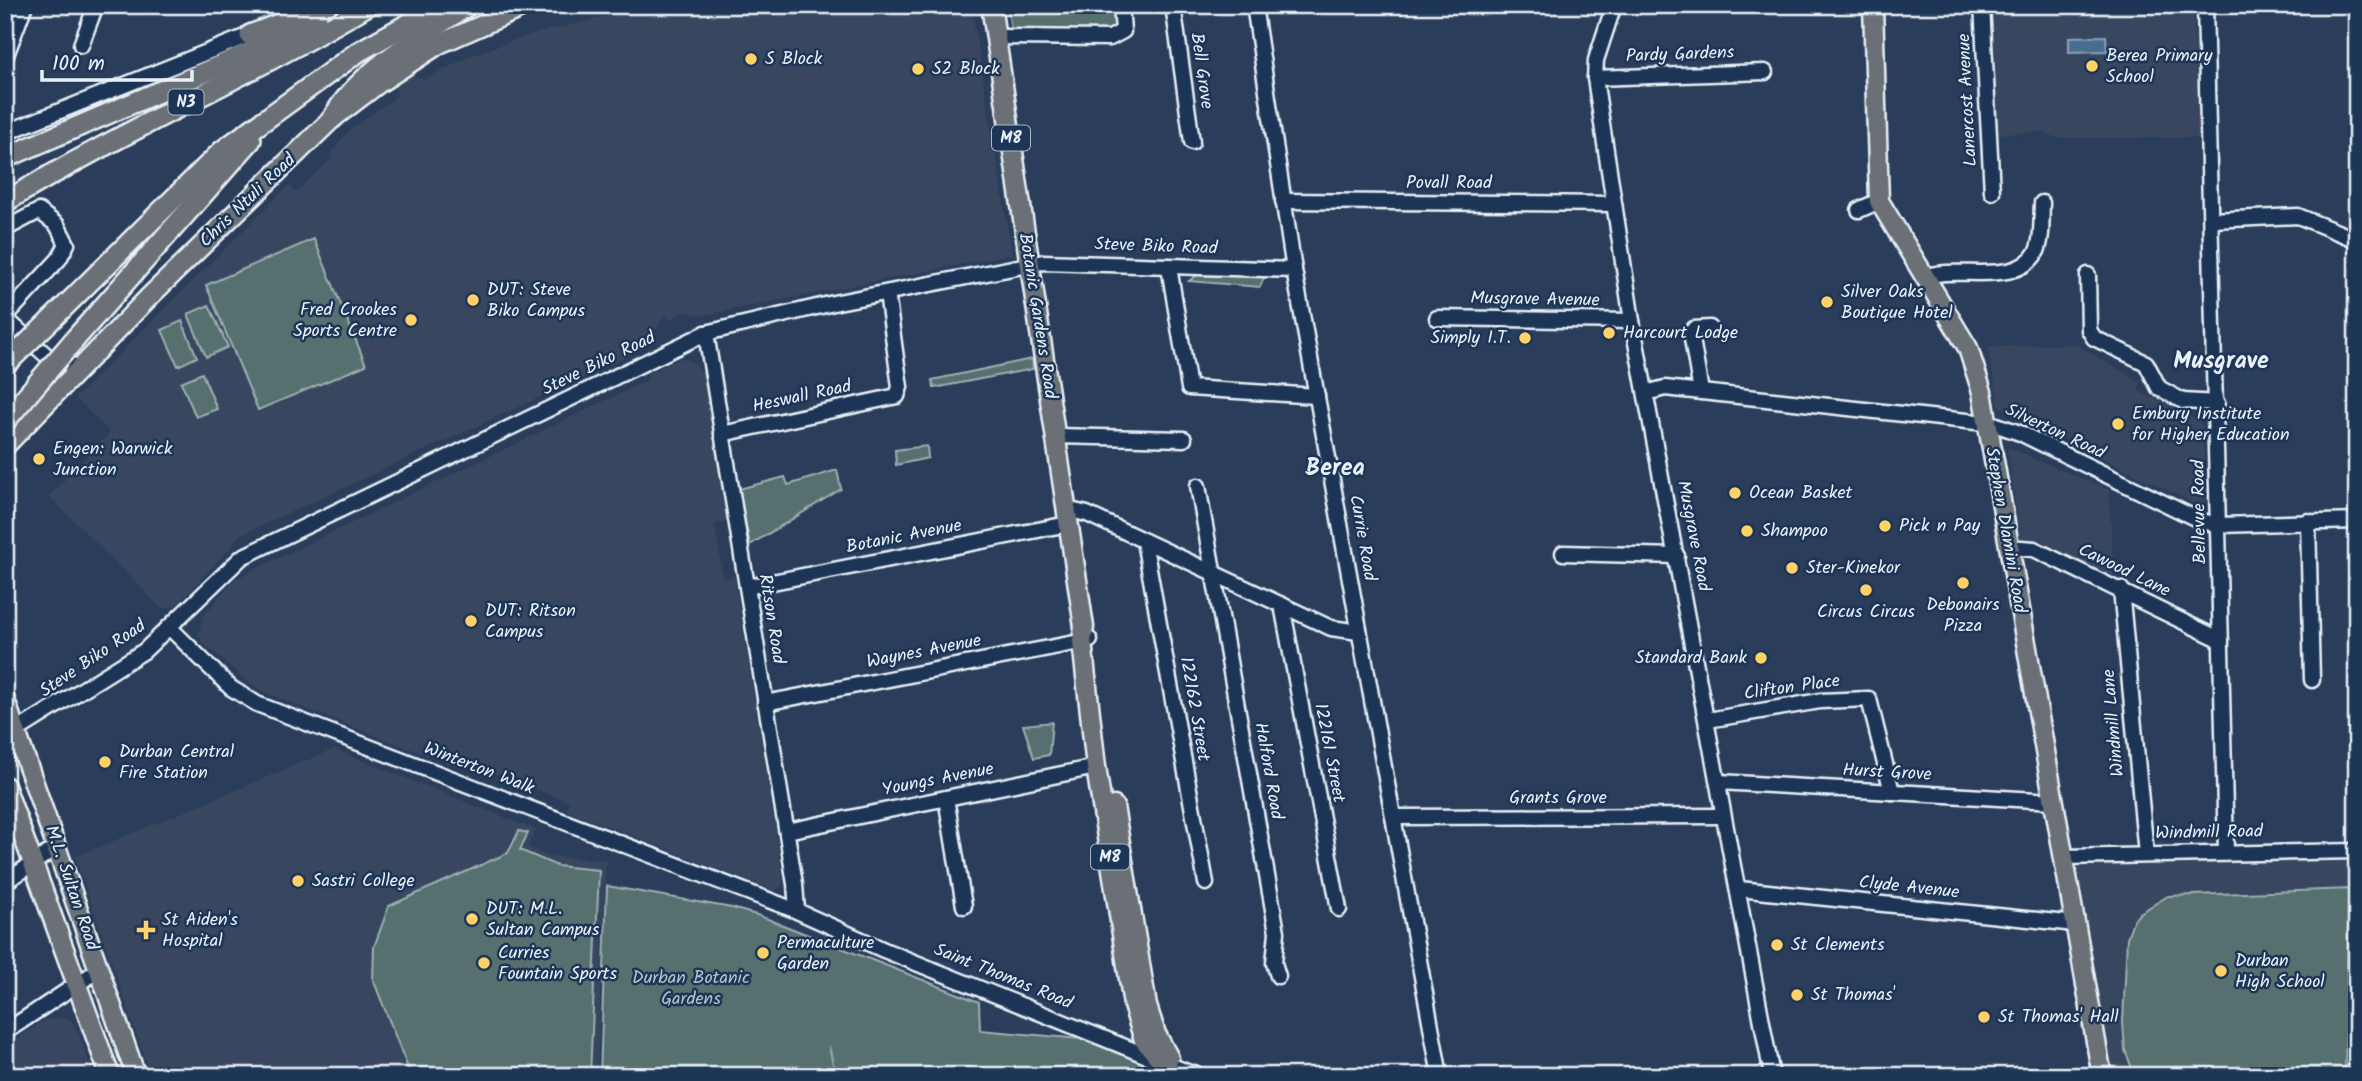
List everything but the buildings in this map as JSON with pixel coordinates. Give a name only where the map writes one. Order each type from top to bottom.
[{"type":"highway","points":[[250,35],[327,5]]},
{"type":"highway","points":[[5,158],[281,38],[367,5]]},
{"type":"highway","name":"N3","points":[[5,202],[135,128],[305,43],[367,5]]},
{"type":"highway","points":[[5,365],[194,176],[358,52],[442,5]]},
{"type":"highway","points":[[333,118],[341,104],[365,80],[468,5]]},
{"type":"highway","points":[[5,421],[246,146],[263,122]]},
{"type":"main road","name":"Chris Ntuli Road","points":[[5,446],[333,118],[388,76],[439,44],[528,5]]},
{"type":"main road","name":"Botanic Gardens Road","points":[[991,5],[1085,636],[1147,1006],[1156,1034],[1179,1071]]},
{"type":"main road","name":"Stephen Dlamini Road","points":[[1873,5],[1879,201],[1971,355],[1987,423],[2102,1076]]},
{"type":"main road","name":"Botanic Gardens Road","points":[[1085,636],[1096,767],[1138,1044],[1179,1071]]},
{"type":"main road","name":"M.L. Sultan Road","points":[[5,701],[11,735],[57,847],[134,1075]]},
{"type":"main road","name":"M.L. Sultan Road","points":[[5,786],[110,1076]]},
{"type":"street","points":[[5,58],[25,5]]},
{"type":"street","points":[[81,46],[96,5]]},
{"type":"street","points":[[5,133],[250,35],[311,5]]},
{"type":"street","points":[[996,37],[1116,36],[1121,33],[1124,24],[1121,5]]},
{"type":"street","name":"Bell Grove","points":[[1173,5],[1192,142]]},
{"type":"street","name":"Currie Road","points":[[1254,5],[1294,270],[1440,1076]]},
{"type":"street","name":"Musgrave Road","points":[[1614,5],[1596,60],[1595,78],[1632,321],[1772,1076]]},
{"type":"street","name":"Lanercost Avenue","points":[[1982,5],[1992,192]]},
{"type":"street","name":"Bellevue Road","points":[[2205,5],[2217,403],[2226,851]]},
{"type":"street","name":"Pardy Gardens","points":[[1595,78],[1765,72]]},
{"type":"street","name":"Povall Road","points":[[1283,201],[1614,204]]},
{"type":"street","points":[[1859,210],[1879,201]]},
{"type":"street","points":[[1925,277],[1943,272],[2007,271],[2022,265],[2038,250],[2042,203]]},
{"type":"street","points":[[5,229],[39,211],[57,225],[67,244],[60,259],[5,317],[47,356],[81,368]]},
{"type":"street","points":[[2212,220],[2298,216],[2357,240]]},
{"type":"street","name":"Steve Biko Road","points":[[11,735],[144,651],[242,557],[706,333],[1043,262],[1294,270]]},
{"type":"street","points":[[1169,267],[1188,387],[1267,395],[1317,396]]},
{"type":"street","points":[[2088,275],[2089,330],[2094,338],[2146,363],[2156,385],[2179,399],[2217,403]]},
{"type":"street","name":"Heswall Road","points":[[722,434],[890,399],[899,394],[887,293]]},
{"type":"street","name":"Musgrave Avenue","points":[[1437,318],[1632,321]]},
{"type":"street","points":[[1701,392],[1691,333],[1694,328],[1710,328]]},
{"type":"street","name":"Ritson Road","points":[[706,333],[787,831],[797,911]]},
{"type":"street","name":"Silverton Road","points":[[1646,393],[1665,388],[1987,423],[2020,433],[2191,518],[2220,525],[2357,521]]},
{"type":"street","points":[[1055,436],[1184,439]]},
{"type":"street","name":"Halford Road","points":[[1198,486],[1277,932],[1278,945],[1274,963],[1278,976]]},
{"type":"street","name":"Botanic Avenue","points":[[747,587],[1067,516],[1087,514],[1331,628],[1359,632]]},
{"type":"street","points":[[2308,521],[2312,680]]},
{"type":"street","name":"122162 Street","points":[[1144,541],[1206,883]]},
{"type":"street","name":"Cawood Lane","points":[[2008,547],[2034,549],[2121,589],[2221,640]]},
{"type":"street","points":[[1563,553],[1677,556]]},
{"type":"street","name":"Windmill Lane","points":[[2121,589],[2146,854]]},
{"type":"street","name":"122161 Street","points":[[1282,605],[1339,909]]},
{"type":"street","name":"Winterton Walk","points":[[169,628],[230,688],[257,705],[797,911]]},
{"type":"street","name":"Waynes Avenue","points":[[765,703],[1085,636]]},
{"type":"street","name":"Clifton Place","points":[[1708,720],[1820,701],[1869,699],[1892,792]]},
{"type":"street","name":"Youngs Avenue","points":[[787,831],[1096,767]]},
{"type":"street","name":"Hurst Grove","points":[[1719,782],[2053,801]]},
{"type":"street","points":[[946,798],[964,906]]},
{"type":"street","name":"Grants Grove","points":[[1394,817],[1723,816]]},
{"type":"street","points":[[5,882],[57,847]]},
{"type":"street","name":"Windmill Road","points":[[2063,857],[2226,851],[2357,851]]},
{"type":"street","name":"Clyde Avenue","points":[[1739,889],[2076,924]]},
{"type":"street","name":"Saint Thomas Road","points":[[797,911],[884,950],[1138,1044]]},
{"type":"street","points":[[5,1032],[100,969]]},
{"type":"shaded area","name":"DUT: Steve Biko Campus","points":[[673,5],[971,5],[1012,254],[706,315],[684,312],[670,320],[665,315],[646,345],[612,364],[237,537],[232,546],[175,607],[161,608],[49,496],[110,432],[75,398],[289,185],[295,192],[298,190],[330,160],[331,152],[352,128],[397,96],[395,86],[401,81],[413,76],[425,79],[470,56],[522,37],[607,16]]},
{"type":"shaded area","name":"Berea Primary School","points":[[1986,5],[2193,5],[2200,138],[2056,138],[2044,132],[1997,134],[1998,126],[1991,127]]},
{"type":"shaded area","points":[[2106,36],[2107,51],[2069,52],[2069,37]]},
{"type":"shaded area","name":"Embury Institute for Higher Education","points":[[2075,344],[2141,382],[2138,391],[2198,420],[2203,428],[2205,503],[2201,507],[1999,406],[1988,347]]},
{"type":"shaded area","name":"DUT: Ritson Campus","points":[[682,358],[695,363],[701,372],[707,371],[731,525],[727,522],[715,524],[723,578],[734,576],[783,883],[780,888],[772,890],[566,810],[569,802],[497,774],[452,765],[270,695],[247,681],[203,643],[198,635],[203,616],[235,579],[648,380],[647,374]]},
{"type":"shaded area","points":[[2007,447],[2109,490],[2114,581],[2021,542]]},
{"type":"shaded area","points":[[334,749],[536,830],[527,846],[547,856],[606,860],[597,1076],[151,1076],[75,857]]},
{"type":"shaded area","name":"Durban High School","points":[[2357,852],[2357,1076],[2104,1076],[2068,866],[2221,854]]},
{"type":"shaded area","points":[[58,1018],[71,1020],[94,1076],[5,1076],[5,1047],[43,1021]]},
{"type":"green space","points":[[1007,5],[1115,5],[1119,25],[1111,34],[1011,30]]},
{"type":"green space","points":[[314,239],[366,365],[258,410],[206,285]]},
{"type":"green space","points":[[1197,275],[1265,276],[1260,287],[1189,281]]},
{"type":"green space","points":[[209,305],[228,347],[206,357],[188,314]]},
{"type":"green space","points":[[182,321],[197,357],[178,366],[162,330]]},
{"type":"green space","points":[[1032,359],[1033,369],[934,388],[932,380]]},
{"type":"green space","points":[[202,373],[217,409],[196,417],[181,382]]},
{"type":"green space","points":[[927,446],[928,458],[896,465],[895,450]]},
{"type":"green space","points":[[837,470],[841,489],[750,545],[739,489],[785,477],[788,485]]},
{"type":"green space","points":[[1052,722],[1049,755],[1034,758],[1023,725]]},
{"type":"green space","name":"Curries Fountain Sports","points":[[519,831],[528,833],[520,850],[557,866],[599,870],[590,1076],[411,1076],[373,979],[374,947],[389,906],[508,853]]},
{"type":"green space","name":"Durban Botanic Gardens","points":[[607,886],[732,908],[760,916],[979,1002],[980,1030],[1082,1039],[1171,1071],[1174,1076],[600,1076]]},
{"type":"green space","name":"Durban High School","points":[[2349,889],[2345,1076],[2135,1076],[2125,1050],[2123,1022],[2127,938],[2133,921],[2140,913],[2168,896]]},
{"type":"waterway","points":[[829,1047],[836,1076]]},
{"type":"place","name":"S Block","points":[[751,59]]},
{"type":"place","name":"Berea Primary School","points":[[2092,66]]},
{"type":"place","name":"S2 Block","points":[[918,69]]},
{"type":"place","name":"DUT: Steve Biko Campus","points":[[473,300]]},
{"type":"place","name":"Silver Oaks Boutique Hotel","points":[[1827,302]]},
{"type":"place","name":"Fred Crookes Sports Centre","points":[[411,320]]},
{"type":"place","name":"Harcourt Lodge","points":[[1609,333]]},
{"type":"place","name":"Simply I.T.","points":[[1525,338]]},
{"type":"place","name":"Embury Institute for Higher Education","points":[[2118,424]]},
{"type":"place","name":"Engen: Warwick Junction","points":[[39,459]]},
{"type":"place","name":"Ocean Basket","points":[[1735,493]]},
{"type":"place","name":"Pick n Pay","points":[[1885,526]]},
{"type":"place","name":"Shampoo","points":[[1747,531]]},
{"type":"place","name":"Ster-Kinekor","points":[[1792,568]]},
{"type":"place","name":"Debonairs Pizza","points":[[1963,583]]},
{"type":"place","name":"Circus Circus","points":[[1866,590]]},
{"type":"place","name":"DUT: Ritson Campus","points":[[471,621]]},
{"type":"place","name":"Standard Bank","points":[[1761,658]]},
{"type":"place","name":"Durban Central Fire Station","points":[[105,762]]},
{"type":"place","name":"Sastri College","points":[[298,881]]},
{"type":"place","name":"DUT: M.L. Sultan Campus","points":[[472,919]]},
{"type":"place","name":"St Aiden's Hospital","points":[[146,930]]},
{"type":"place","name":"St Clements","points":[[1777,945]]},
{"type":"place","name":"Permaculture Garden","points":[[763,953]]},
{"type":"place","name":"Curries Fountain Sports","points":[[484,963]]},
{"type":"place","name":"Durban High School","points":[[2221,971]]},
{"type":"place","name":"St Thomas'","points":[[1797,995]]},
{"type":"place","name":"St Thomas' Hall","points":[[1984,1017]]},
{"type":"district","name":"Musgrave","points":[[2221,361]]},
{"type":"district","name":"Berea","points":[[1335,468]]}]
